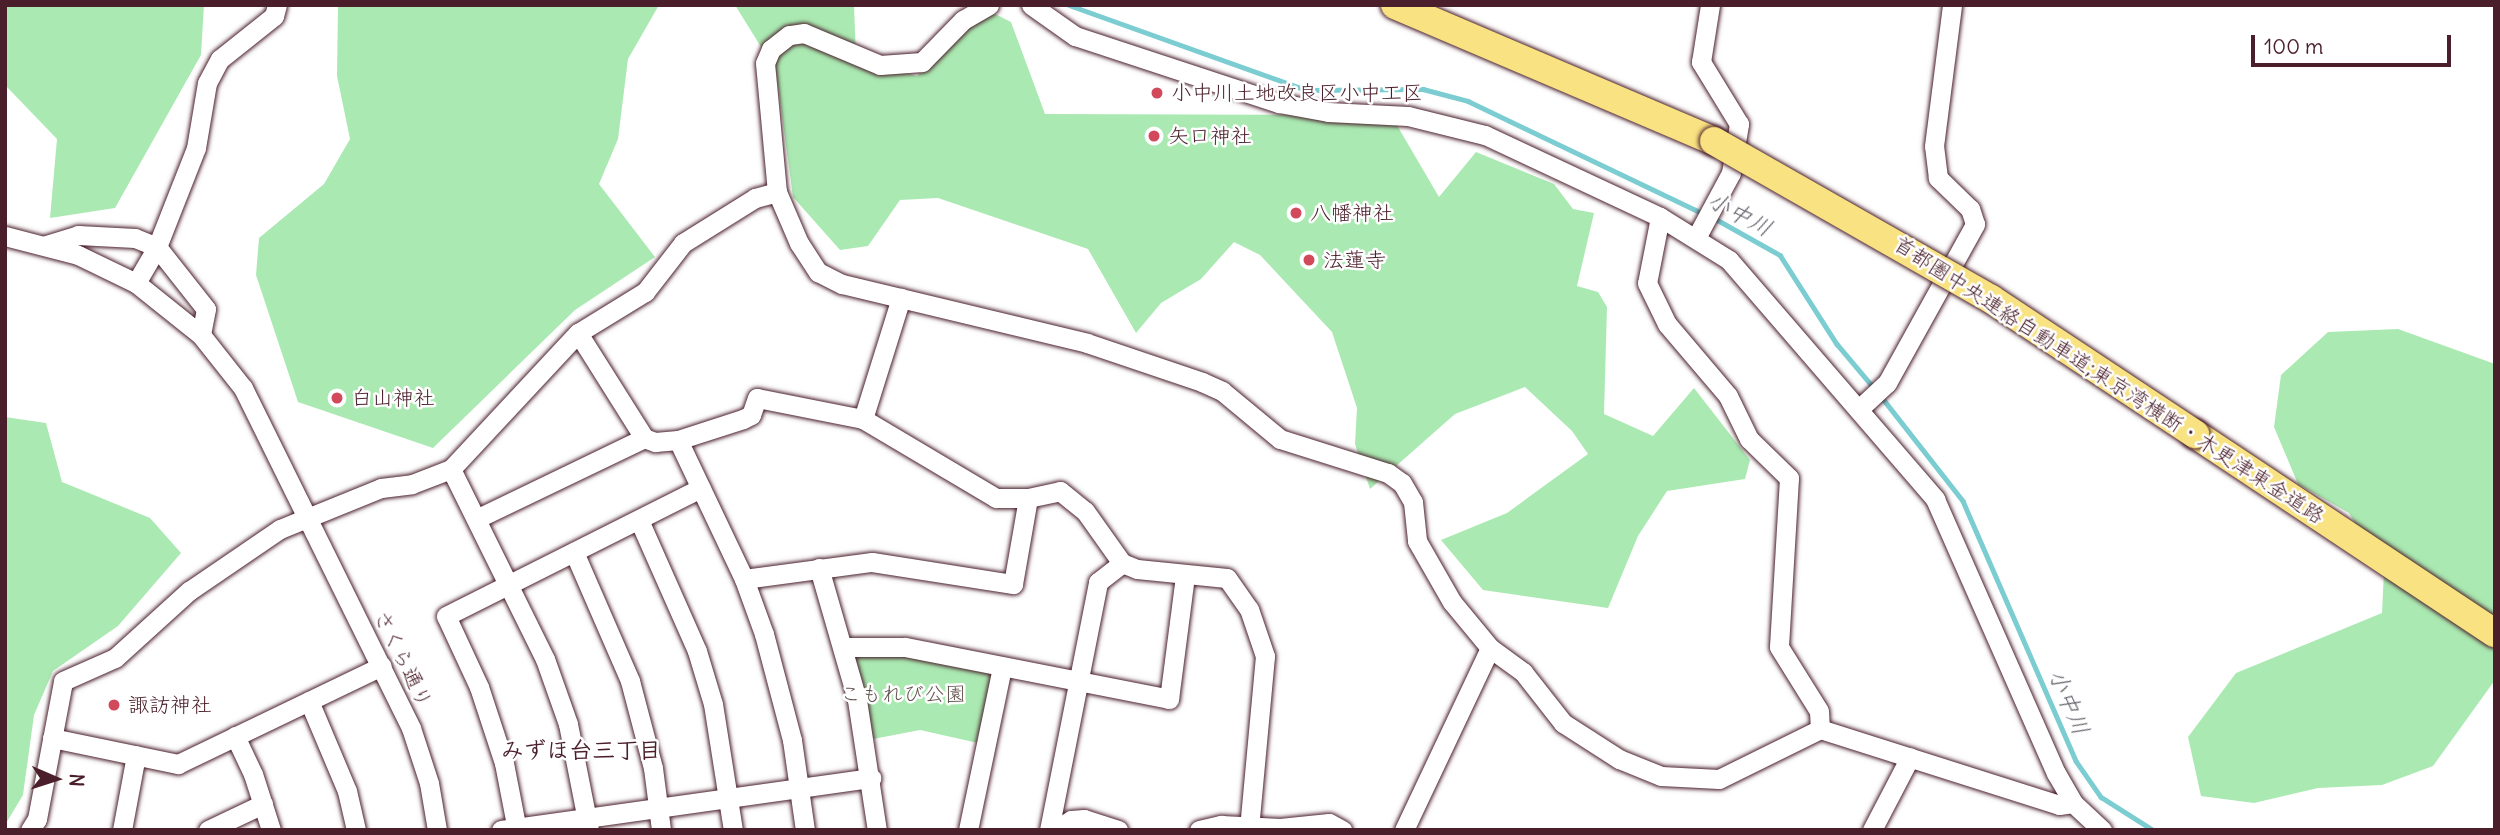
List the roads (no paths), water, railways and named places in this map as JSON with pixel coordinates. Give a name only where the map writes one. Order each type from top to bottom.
[{"type":"highway","name":"首都圏中央連絡自動車道;東京湾横断・木更津東金道路","points":[[1395,5],[1714,141]]},
{"type":"highway","name":"首都圏中央連絡自動車道;東京湾横断・木更津東金道路","points":[[1426,5],[1541,53],[1714,141],[1991,299],[2495,633]]},
{"type":"street","points":[[136,284],[156,247],[196,148],[207,83],[220,59],[274,16],[277,5]]},
{"type":"street","points":[[989,5],[963,20],[922,62],[880,65],[804,33],[789,36],[771,49],[765,63],[777,192],[799,243],[818,272],[842,284],[1087,343],[1202,382],[1222,391],[1280,439],[1388,473],[1402,483],[1413,502],[1417,541],[1426,561],[1490,648],[1523,672],[1563,723],[1619,759],[1661,776],[1719,779],[1821,729],[2059,805],[2073,803]]},
{"type":"street","points":[[1031,5],[1075,36],[1279,103],[1328,112],[1408,116],[1485,135],[1660,217],[1696,238],[1749,280],[1935,499],[2073,803],[2102,830]]},
{"type":"street","points":[[1696,238],[1731,173],[1739,124],[1702,62],[1710,5]]},
{"type":"street","points":[[1860,408],[1886,383],[1975,224],[1970,209],[1938,178],[1934,146],[1952,5]]},
{"type":"street","points":[[30,830],[37,819],[63,681],[114,658],[189,592],[306,515],[451,469],[578,333],[646,292],[683,243],[755,198],[777,192]]},
{"type":"street","points":[[1660,217],[1647,283],[1667,324],[1728,396],[1749,439],[1789,478],[1779,647],[1819,711],[1821,729]]},
{"type":"street","points":[[46,245],[78,235],[135,238],[156,247],[206,309],[201,335]]},
{"type":"street","name":"さくら通り","points":[[5,236],[46,245],[136,284],[201,335],[243,388],[382,666],[415,739],[437,830]]},
{"type":"street","points":[[863,419],[901,298]]},
{"type":"street","points":[[578,333],[644,438]]},
{"type":"street","points":[[476,519],[644,438],[678,440],[751,415],[757,398],[863,419],[996,498],[1028,498],[1060,491],[1085,512],[1122,563],[1185,575],[1227,578],[1249,609],[1265,656],[1249,827]]},
{"type":"street","points":[[678,440],[744,579],[780,690],[800,788],[805,830]]},
{"type":"street","points":[[451,469],[545,659],[568,724],[589,824]]},
{"type":"street","points":[[701,488],[446,616],[479,687],[504,763],[512,829],[589,824],[659,808],[871,778]]},
{"type":"street","points":[[744,579],[819,568],[895,562],[1013,584],[1028,498]]},
{"type":"street","points":[[639,520],[697,651],[731,798],[733,830]]},
{"type":"street","points":[[574,552],[630,681],[659,808],[661,830]]},
{"type":"street","points":[[1049,830],[1098,582],[1122,563]]},
{"type":"street","points":[[819,568],[843,647],[871,778],[877,830]]},
{"type":"street","points":[[843,647],[888,644],[1169,699],[1185,575]]},
{"type":"street","points":[[1404,830],[1490,648]]},
{"type":"street","points":[[52,738],[178,764],[382,666]]},
{"type":"street","points":[[968,830],[1002,667]]},
{"type":"street","points":[[309,701],[347,791],[355,830]]},
{"type":"street","points":[[235,736],[264,804],[271,830]]},
{"type":"street","points":[[122,830],[136,755]]},
{"type":"street","points":[[1872,830],[1910,757]]},
{"type":"street","points":[[208,830],[264,804]]},
{"type":"street","points":[[1055,830],[1071,820],[1084,818],[1118,830]]},
{"type":"street","points":[[1199,830],[1329,823],[1342,830]]},
{"type":"waterway","name":"小中川","points":[[1069,5],[1306,90],[1423,89],[1468,101],[1702,213]]},
{"type":"waterway","name":"小中川","points":[[1714,218],[1780,255],[1837,344],[1874,388]]},
{"type":"waterway","name":"小中川","points":[[1880,395],[1963,501],[2076,761],[2101,797],[2153,830]]},
{"type":"place","name":"小中川土地改良区小中工区","points":[[1157,93]]},
{"type":"place","name":"矢口神社","points":[[1154,136]]},
{"type":"place","name":"八幡神社","points":[[1296,213]]},
{"type":"place","name":"法蓮寺","points":[[1309,260]]},
{"type":"place","name":"白山神社","points":[[337,398]]},
{"type":"place","name":"諏訪神社","points":[[114,705]]},
{"type":"district","name":"みずほ台三丁目","points":[[581,750]]},
{"type":"park label","name":"こもれび公園","points":[[903,694]]}]
